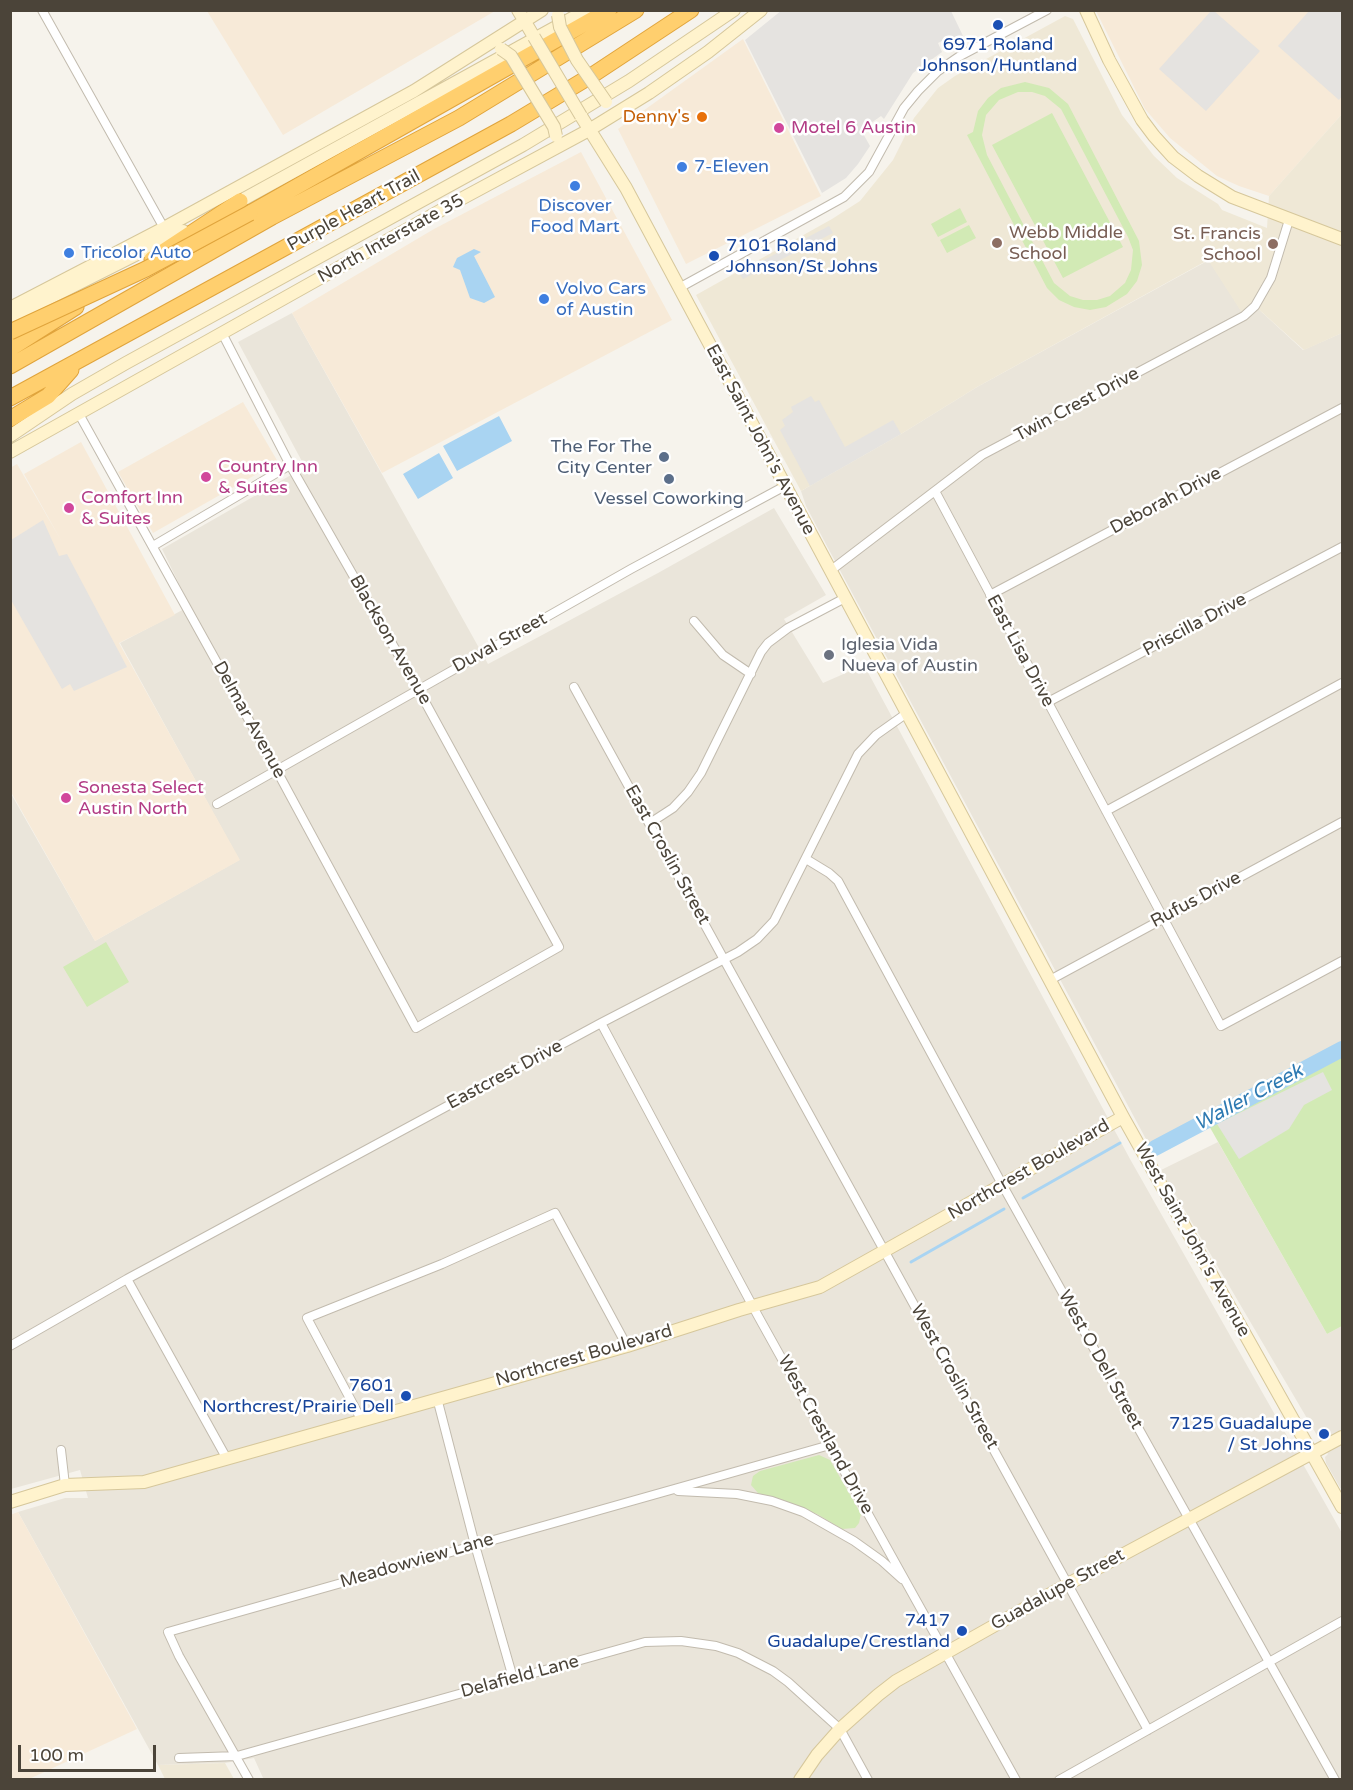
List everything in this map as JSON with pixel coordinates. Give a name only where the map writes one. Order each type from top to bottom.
[{"type":"highway","points":[[10,332],[155,264],[250,213],[609,10]]},
{"type":"highway","name":"Purple Heart Trail","points":[[10,366],[272,217],[459,118],[636,10]]},
{"type":"highway","name":"Purple Heart Trail","points":[[10,399],[511,124],[603,68],[691,10]]},
{"type":"highway","points":[[10,349],[240,201]]},
{"type":"highway","points":[[10,419],[48,396],[77,363]]},
{"type":"street","points":[[42,10],[164,228]]},
{"type":"street","points":[[10,308],[164,228],[414,91],[487,45],[522,15],[542,10]]},
{"type":"street","points":[[10,318],[240,201],[587,10]]},
{"type":"street","points":[[10,436],[72,394],[126,363],[524,144],[629,81],[734,10]]},
{"type":"street","name":"North Interstate 35","points":[[10,452],[461,199],[589,130],[650,93],[708,52],[761,10]]},
{"type":"street","points":[[679,288],[844,197],[869,171],[904,108],[938,71],[960,56],[1047,10]]},
{"type":"street","points":[[1086,10],[1109,60],[1142,120],[1167,150],[1192,171],[1224,192],[1289,220],[1342,239]]},
{"type":"street","points":[[559,13],[560,27],[578,60],[606,102],[624,107]]},
{"type":"street","name":"East Saint John's Avenue","points":[[522,15],[589,130],[626,188],[993,875]]},
{"type":"street","points":[[487,45],[501,49],[511,56],[554,128],[556,136],[549,153]]},
{"type":"street","name":"Twin Crest Drive","points":[[830,571],[982,455],[1244,316],[1255,306],[1271,278],[1289,220]]},
{"type":"street","name":"Blackson Avenue","points":[[222,333],[290,465],[418,689],[559,947],[416,1028]]},
{"type":"street","name":"Deborah Drive","points":[[990,595],[1342,408]]},
{"type":"street","name":"Delmar Avenue","points":[[79,414],[277,770],[416,1028]]},
{"type":"street","points":[[153,546],[290,465]]},
{"type":"street","name":"Duval Street","points":[[217,804],[631,569],[785,486]]},
{"type":"street","name":"East Lisa Drive","points":[[935,491],[1221,1026],[1342,961]]},
{"type":"street","name":"Priscilla Drive","points":[[1048,702],[1342,547]]},
{"type":"street","points":[[650,823],[673,808],[701,773],[761,652],[788,627],[845,598]]},
{"type":"street","points":[[694,621],[723,655],[751,674]]},
{"type":"street","points":[[1106,811],[1342,684]]},
{"type":"street","name":"East Croslin Street","points":[[574,687],[759,1024]]},
{"type":"street","name":"Eastcrest Drive","points":[[10,1346],[127,1279],[738,952],[769,928],[858,754],[876,735],[907,712]]},
{"type":"street","name":"Rufus Drive","points":[[1050,980],[1342,822]]},
{"type":"street","name":"West O Dell Street","points":[[806,859],[838,881],[1003,1186],[1335,1779]]},
{"type":"street","name":"West Saint John's Avenue","points":[[993,875],[1123,1117],[1342,1507]]},
{"type":"street","name":"West Crestland Drive","points":[[602,1023],[753,1306],[1016,1779]]},
{"type":"street","name":"West Croslin Street","points":[[759,1024],[1148,1730]]},
{"type":"street","name":"Northcrest Boulevard","points":[[10,1502],[65,1485],[144,1482],[627,1346],[820,1287],[1123,1117]]},
{"type":"street","points":[[362,1421],[307,1318],[442,1264],[555,1213],[627,1346]]},
{"type":"street","points":[[127,1279],[227,1459]]},
{"type":"street","points":[[437,1398],[475,1545],[513,1678]]},
{"type":"street","name":"Guadalupe Street","points":[[800,1779],[840,1729],[896,1681],[1068,1584],[1342,1437]]},
{"type":"street","name":"Meadowview Lane","points":[[237,1756],[178,1656],[168,1632],[830,1445]]},
{"type":"street","points":[[61,1450],[65,1485]]},
{"type":"street","name":"Meadowview Lane","points":[[666,1491],[737,1494],[772,1501],[803,1512],[854,1541],[882,1561],[909,1586]]},
{"type":"street","points":[[1059,1779],[1342,1622]]},
{"type":"street","name":"Delafield Lane","points":[[178,1758],[237,1756],[645,1642],[664,1641],[699,1643],[738,1653],[773,1671],[840,1729],[867,1779]]},
{"type":"street","points":[[237,1756],[249,1779]]},
{"type":"shaded area","points":[[782,10],[951,11],[964,38],[947,46],[944,40],[938,43],[942,52],[913,73],[884,119],[881,116],[861,130],[870,146],[858,164],[846,178],[822,193],[745,40]]},
{"type":"shaded area","points":[[207,11],[495,11],[283,135]]},
{"type":"shaded area","points":[[1096,11],[1342,11],[1342,114],[1269,196],[1239,186],[1217,176],[1170,138],[1145,109]]},
{"type":"shaded area","points":[[1211,11],[1214,11],[1260,51],[1206,111],[1159,69]]},
{"type":"shaded area","points":[[1309,11],[1342,11],[1342,96],[1339,100],[1278,46]]},
{"type":"shaded area","name":"Webb Middle School","points":[[1065,16],[1073,19],[1122,115],[1154,156],[1177,178],[1218,204],[1222,210],[1267,228],[1269,196],[1342,114],[1342,333],[1304,350],[1255,306],[1244,316],[1208,260],[977,387],[901,434],[801,491],[696,295],[860,201],[893,160],[914,118],[938,88],[955,76]]},
{"type":"shaded area","points":[[743,39],[821,196],[686,264],[618,129]]},
{"type":"shaded area","points":[[581,152],[672,320],[382,473],[292,313],[434,229]]},
{"type":"shaded area","points":[[829,226],[833,233],[743,279],[739,273]]},
{"type":"shaded area","points":[[1209,260],[1244,315],[1255,306],[1303,350],[1342,333],[1342,1049],[1154,1154],[828,548],[806,506],[801,491],[901,434],[977,387]]},
{"type":"shaded area","points":[[292,313],[488,664],[774,508],[826,595],[784,619],[823,683],[864,665],[1130,1159],[1342,1533],[1342,1779],[264,1780],[254,1758],[225,1763],[158,1765],[18,1512],[65,1498],[88,1498],[80,1470],[11,1489],[10,792],[95,941],[239,860],[120,643],[190,606],[162,549],[305,467],[238,342]]},
{"type":"shaded area","points":[[811,396],[815,402],[819,400],[845,447],[893,420],[901,434],[810,486],[780,430],[785,426],[782,420],[793,412],[791,407]]},
{"type":"shaded area","points":[[243,402],[278,462],[153,533],[118,472]]},
{"type":"shaded area","points":[[81,442],[175,615],[119,643],[240,860],[95,941],[11,792],[10,468],[17,464],[62,542],[24,474]]},
{"type":"shaded area","points":[[43,520],[59,556],[67,554],[127,667],[74,691],[70,684],[62,689],[11,600],[11,540]]},
{"type":"shaded area","points":[[1323,1072],[1332,1090],[1304,1105],[1289,1129],[1239,1159],[1217,1124]]},
{"type":"shaded area","points":[[1218,1142],[1327,1334],[1342,1326],[1342,1491],[1326,1463],[1325,1457],[1328,1454],[1161,1170]]},
{"type":"shaded area","points":[[18,1512],[137,1729],[27,1780],[10,1779],[10,1515]]},
{"type":"shaded area","points":[[225,1763],[234,1779],[165,1779],[158,1765]]},
{"type":"green space","points":[[1025,82],[1049,88],[1068,104],[1139,241],[1142,265],[1137,281],[1127,294],[1106,307],[1090,310],[1074,307],[1059,300],[1047,288],[967,135],[973,132],[978,111],[988,98],[1001,88]],"holes":[[[1018,92],[1032,92],[1045,96],[1061,109],[1133,250],[1131,270],[1125,283],[1110,296],[1097,300],[1083,300],[1070,296],[1054,283],[987,155],[982,135],[986,115],[999,100]]]},
{"type":"green space","points":[[1052,113],[1123,247],[1063,278],[992,145]]},
{"type":"green space","points":[[960,208],[967,222],[938,237],[931,224]]},
{"type":"green space","points":[[969,225],[976,238],[947,253],[940,240]]},
{"type":"green space","points":[[106,942],[129,982],[87,1007],[63,967]]},
{"type":"green space","points":[[1342,1049],[1342,1326],[1327,1334],[1208,1124]]},
{"type":"green space","points":[[819,1455],[830,1460],[861,1514],[855,1528],[842,1529],[817,1514],[758,1493],[751,1485],[753,1476],[760,1471]]},
{"type":"water","points":[[474,249],[481,252],[474,256],[495,297],[484,303],[470,298],[460,270],[453,267],[457,258]]},
{"type":"water","points":[[499,416],[512,441],[457,471],[443,446]]},
{"type":"water","points":[[439,453],[453,478],[418,499],[403,474]]},
{"type":"waterway","name":"Waller Creek","points":[[1155,1148],[1342,1049]]},
{"type":"waterway","name":"Waller Creek","points":[[1023,1198],[1120,1143]]},
{"type":"waterway","name":"Waller Creek","points":[[911,1262],[1004,1209]]},
{"type":"place","name":"6971 Roland Johnson/Huntland","points":[[998,25]]},
{"type":"place","name":"Denny's","points":[[702,117]]},
{"type":"place","name":"Motel 6 Austin","points":[[779,128]]},
{"type":"place","name":"7-Eleven","points":[[682,167]]},
{"type":"place","name":"Discover Food Mart","points":[[575,186]]},
{"type":"place","name":"Webb Middle School","points":[[997,243]]},
{"type":"place","name":"St. Francis School","points":[[1273,244]]},
{"type":"place","name":"Tricolor Auto","points":[[69,253]]},
{"type":"place","name":"7101 Roland Johnson/St Johns","points":[[714,256]]},
{"type":"place","name":"Volvo Cars of Austin","points":[[544,299]]},
{"type":"place","name":"The For The City Center","points":[[664,457]]},
{"type":"place","name":"Country Inn & Suites","points":[[206,477]]},
{"type":"place","name":"Vessel Coworking","points":[[669,479]]},
{"type":"place","name":"Comfort Inn & Suites","points":[[69,508]]},
{"type":"place","name":"Iglesia Vida Nueva of Austin","points":[[829,655]]},
{"type":"place","name":"Sonesta Select Austin North","points":[[66,798]]},
{"type":"place","name":"7601 Northcrest/Prairie Dell","points":[[406,1396]]},
{"type":"place","name":"7125 Guadalupe / St Johns","points":[[1324,1434]]},
{"type":"place","name":"7417 Guadalupe/Crestland","points":[[962,1631]]}]
